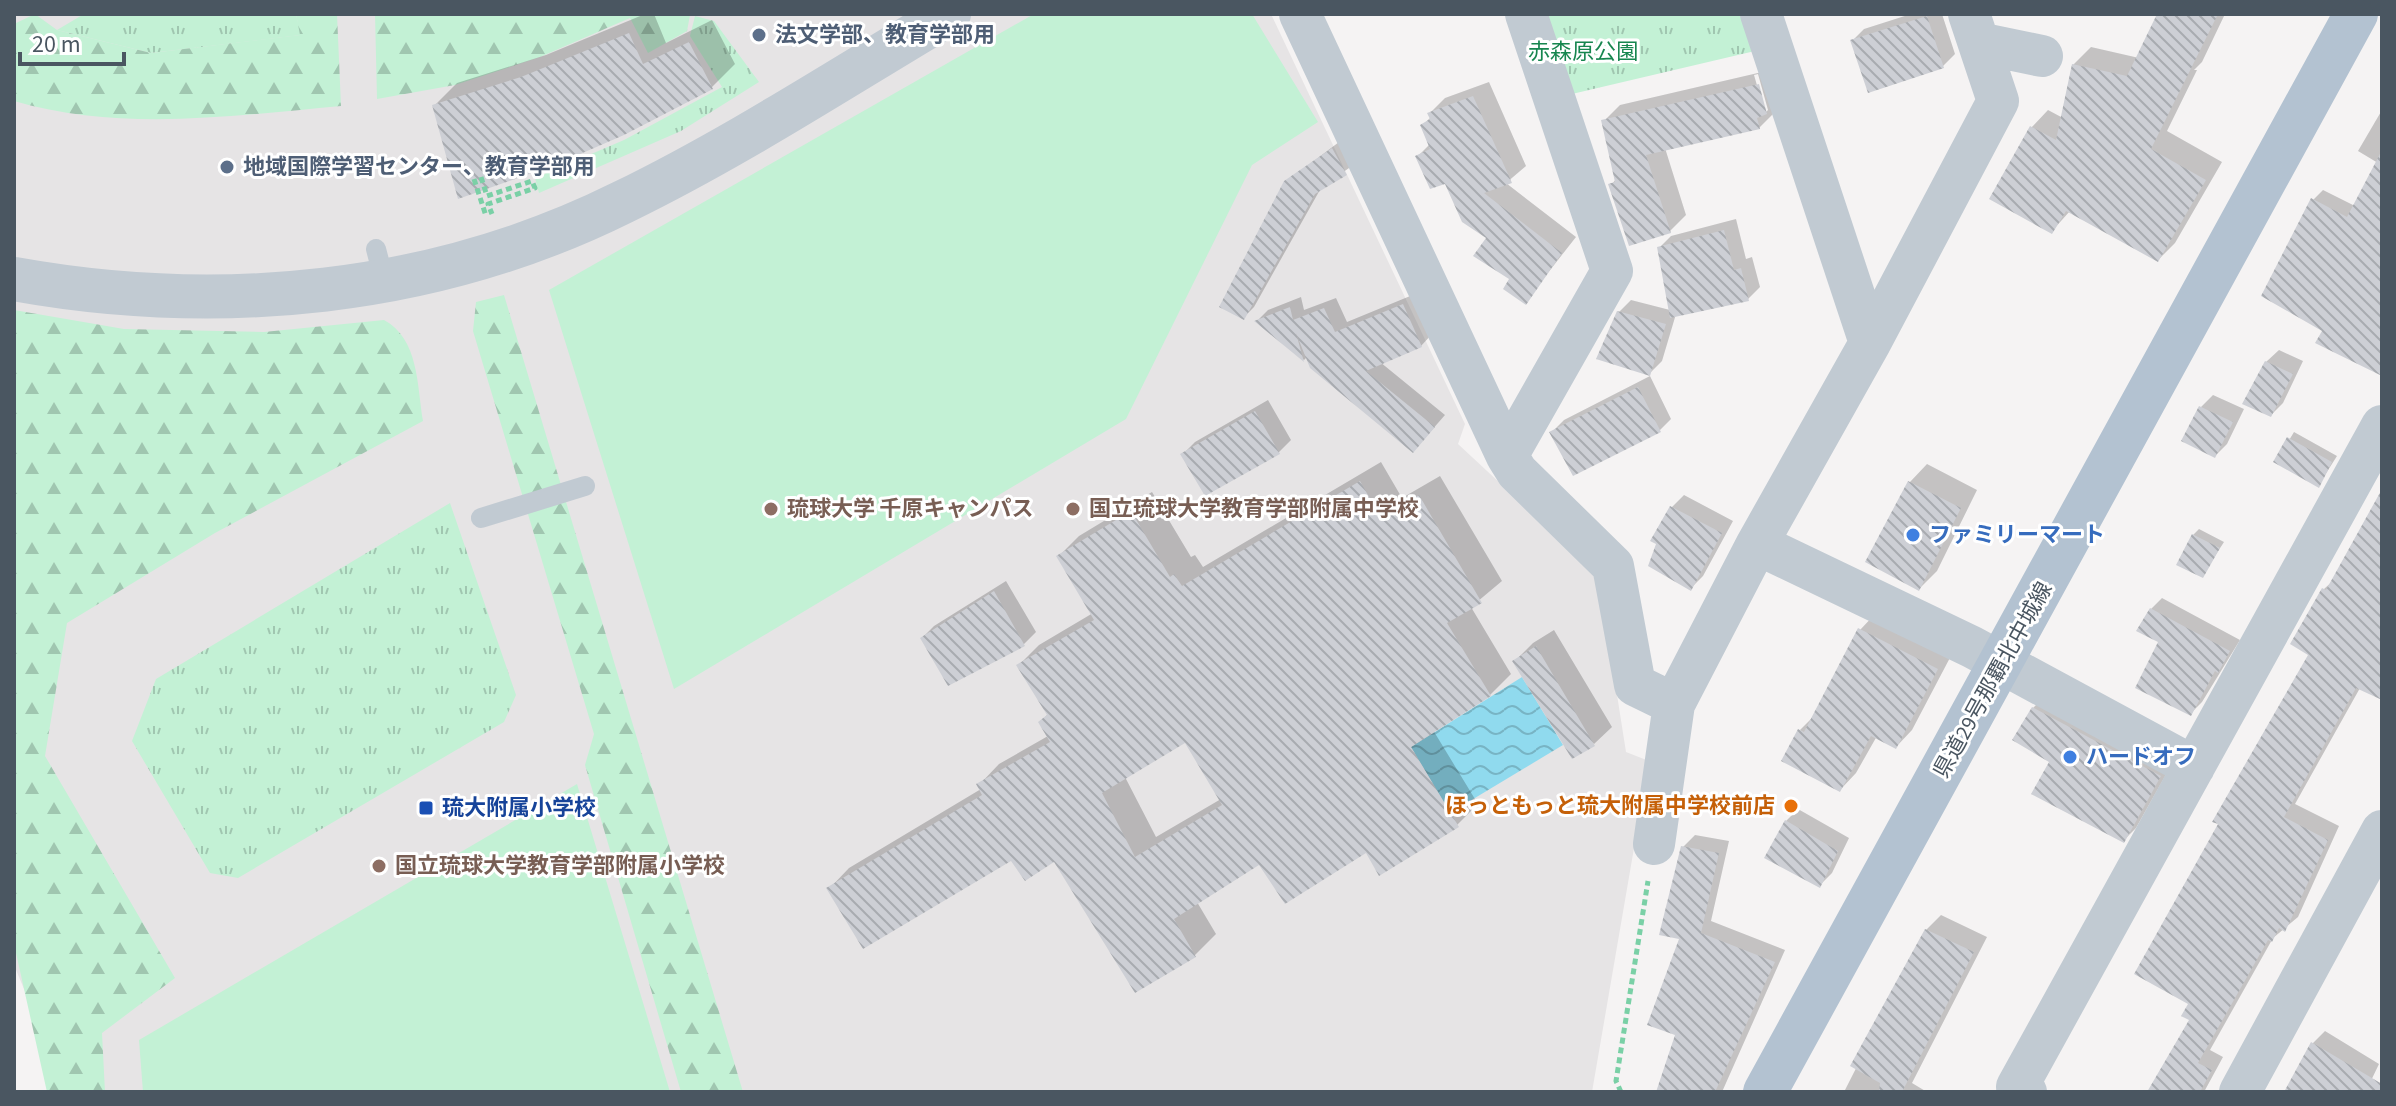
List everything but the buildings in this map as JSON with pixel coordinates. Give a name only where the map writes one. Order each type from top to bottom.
[{"type":"main road","name":"県道29号那覇北中城線","points":[[1765,1092],[2003,663],[2356,14]]},
{"type":"street","points":[[14,279],[126,296],[201,299],[254,297],[380,265],[471,261],[568,227],[623,203],[714,154],[949,14]]},
{"type":"street","points":[[1300,14],[1507,456],[1517,472],[1613,566],[1635,685],[1674,704]]},
{"type":"street","points":[[1507,456],[1612,271],[1526,14]]},
{"type":"street","points":[[1761,14],[1870,343]]},
{"type":"street","points":[[1654,844],[1674,704],[1757,544],[1870,343],[1998,101],[1974,29]]},
{"type":"street","points":[[1974,29],[2042,56]]},
{"type":"street","points":[[2026,1092],[2017,1087],[2194,767],[2371,471],[2382,426]]},
{"type":"street","points":[[1757,544],[2003,663],[2194,767]]},
{"type":"street","points":[[2240,1092],[2382,831]]},
{"type":"lane","points":[[481,518],[585,486]]},
{"type":"path","points":[[478,178],[487,196],[532,181],[535,188],[488,204],[490,220],[478,178]]},
{"type":"path","points":[[1621,1092],[1616,1081],[1654,844]]},
{"type":"shaded area","name":"琉球大学 千原キャンパス","points":[[14,14],[1271,14],[1465,424],[1458,444],[1598,574],[1626,752],[1649,761],[1592,1092],[59,1092],[57,1068],[14,965]]},
{"type":"green space","points":[[35,14],[57,30],[151,53],[300,35],[296,14],[337,14],[341,106],[218,117],[136,119],[54,111],[14,101],[14,24]]},
{"type":"green space","points":[[84,14],[296,14],[301,35],[151,53],[57,30]]},
{"type":"green space","points":[[375,14],[690,15],[687,31],[648,53],[630,18],[540,57],[455,85],[377,99]]},
{"type":"green space","points":[[1034,14],[1252,14],[1318,122],[1252,165],[1126,419],[674,689],[549,290]]},
{"type":"green space","name":"赤森原公園","points":[[1525,14],[1761,14],[1772,47],[1555,98]]},
{"type":"green space","points":[[695,16],[714,21],[759,82],[681,131],[539,193],[535,178],[624,140],[722,87],[690,36]]},
{"type":"green space","points":[[504,295],[743,1092],[681,1092],[585,765],[594,734],[473,331],[476,302]]},
{"type":"green space","points":[[14,310],[124,329],[264,332],[384,320],[395,328],[410,351],[423,421],[215,533],[67,623],[45,756],[175,978],[102,1033],[105,1092],[47,1092],[14,944]]},
{"type":"green space","points":[[450,503],[516,695],[504,722],[238,878],[210,873],[132,741],[156,679]]},
{"type":"green space","points":[[577,784],[670,1092],[143,1092],[139,1040]]},
{"type":"water","points":[[1522,677],[1563,745],[1450,813],[1411,747]]},
{"type":"place","name":"法文学部、教育学部用","points":[[759,35]]},
{"type":"place","name":"地域国際学習センター、教育学部用","points":[[227,167]]},
{"type":"place","name":"琉球大学 千原キャンパス","points":[[771,509]]},
{"type":"place","name":"国立琉球大学教育学部附属中学校","points":[[1073,509]]},
{"type":"place","name":"ファミリーマート","points":[[1913,535]]},
{"type":"place","name":"ハードオフ","points":[[2070,757]]},
{"type":"place","name":"ほっともっと琉大附属中学校前店","points":[[1791,806]]},
{"type":"place","name":"琉大附属小学校","points":[[426,808]]},
{"type":"place","name":"国立琉球大学教育学部附属小学校","points":[[379,866]]}]
